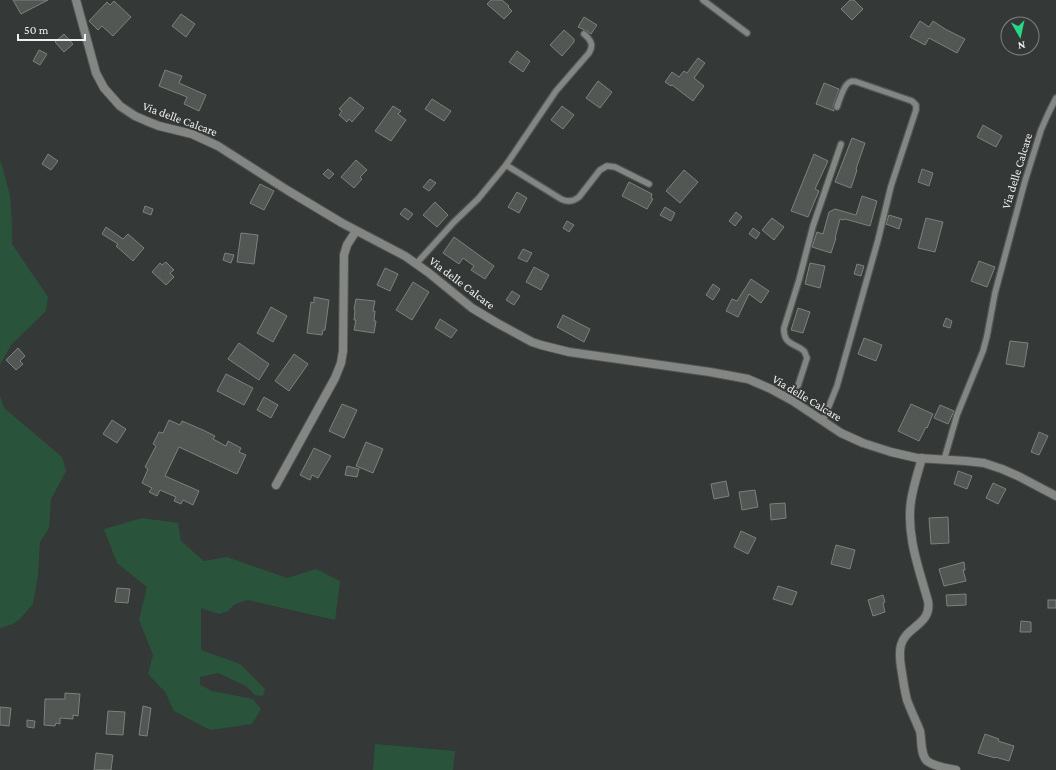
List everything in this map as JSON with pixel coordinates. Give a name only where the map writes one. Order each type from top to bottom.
[{"type":"street","name":"Via delle Calcare","points":[[76,0],[96,73],[104,88],[120,106],[135,116],[149,122],[192,134],[218,146],[356,231],[394,250],[416,264],[478,311],[511,330],[541,345],[569,352],[744,378],[765,386],[793,401],[841,433],[863,443],[898,454],[922,458],[972,461],[993,466],[1030,482],[1056,496]]},
{"type":"street","points":[[276,485],[335,378],[341,363],[344,345],[344,256],[347,245],[356,231]]},
{"type":"street","points":[[922,458],[911,496],[910,522],[913,545],[929,608],[928,615],[925,619],[910,631],[903,639],[900,654],[905,692],[921,735],[923,755],[927,760],[935,765],[956,770]]},
{"type":"lane","points":[[704,0],[747,33]]},
{"type":"lane","points":[[416,264],[454,222],[478,199],[506,165],[556,91],[590,51],[592,46],[591,41],[584,34]]},
{"type":"lane","points":[[823,421],[837,386],[872,263],[891,186],[916,110],[916,105],[912,101],[852,81],[846,86],[837,107]]},
{"type":"lane","name":"Via delle Calcare","points":[[944,460],[957,415],[981,357],[987,336],[992,305],[1025,181],[1043,126],[1056,98]]},
{"type":"lane","points":[[793,401],[806,362],[806,355],[802,349],[790,343],[786,339],[784,328],[799,280],[813,226],[841,144]]},
{"type":"lane","points":[[506,165],[561,199],[569,202],[579,197],[600,170],[606,166],[613,166],[649,184]]},
{"type":"green space","points":[[1,162],[10,196],[12,244],[48,297],[46,311],[11,345],[0,365],[0,163]]},
{"type":"green space","points":[[0,396],[4,408],[62,457],[66,471],[51,499],[49,528],[40,542],[38,575],[33,604],[19,620],[13,624],[0,628]]},
{"type":"green space","points":[[142,518],[178,523],[181,541],[204,561],[227,557],[287,578],[316,569],[340,581],[335,620],[248,600],[235,604],[228,611],[219,614],[201,608],[201,650],[240,664],[265,689],[263,696],[255,695],[246,686],[218,673],[200,677],[200,685],[212,691],[253,699],[261,709],[252,724],[210,730],[174,711],[165,692],[148,674],[153,655],[139,620],[147,587],[117,563],[104,529]]},
{"type":"green space","points":[[375,744],[455,751],[453,770],[373,770]]},
{"type":"building","points":[[13,0],[48,0],[21,14]]},
{"type":"building","points":[[491,0],[502,0],[512,11],[504,19],[487,4]]},
{"type":"building","points":[[850,0],[854,0],[863,9],[852,20],[841,9]]},
{"type":"building","points":[[114,1],[131,17],[113,36],[102,26],[98,30],[89,21],[107,2],[110,5]]},
{"type":"building","points":[[181,14],[195,24],[186,37],[172,26]]},
{"type":"building","points":[[584,17],[597,25],[591,34],[578,27]]},
{"type":"building","points":[[920,21],[929,27],[933,21],[965,39],[957,53],[929,38],[925,45],[910,37]]},
{"type":"building","points":[[564,30],[574,39],[574,42],[562,56],[550,45]]},
{"type":"building","points":[[64,34],[73,44],[64,52],[55,42]]},
{"type":"building","points":[[39,50],[47,54],[40,65],[33,61]]},
{"type":"building","points":[[517,51],[530,61],[523,72],[509,62]]},
{"type":"building","points":[[698,58],[705,63],[694,78],[704,86],[693,101],[672,85],[671,86],[665,82],[672,72],[679,77],[684,71],[687,73]]},
{"type":"building","points":[[165,70],[182,76],[179,83],[206,95],[199,111],[184,104],[187,97],[159,86]]},
{"type":"building","points":[[598,81],[612,92],[600,108],[586,98]]},
{"type":"building","points":[[824,83],[839,89],[833,106],[834,111],[816,104]]},
{"type":"building","points":[[350,97],[364,108],[352,122],[349,119],[347,122],[339,115],[342,111],[339,109]]},
{"type":"building","points":[[432,99],[451,111],[444,121],[425,109]]},
{"type":"building","points":[[393,106],[401,111],[398,114],[406,120],[391,141],[375,131]]},
{"type":"building","points":[[562,106],[574,115],[563,129],[551,120]]},
{"type":"building","points":[[983,125],[1002,136],[996,147],[977,137]]},
{"type":"building","points":[[852,138],[865,143],[851,188],[835,182]]},
{"type":"building","points":[[48,154],[58,161],[51,170],[42,164]]},
{"type":"building","points":[[814,154],[828,161],[815,189],[819,191],[808,217],[791,211]]},
{"type":"building","points":[[356,160],[367,170],[360,177],[362,179],[354,188],[341,177]]},
{"type":"building","points":[[328,169],[334,174],[329,179],[323,174]]},
{"type":"building","points":[[922,169],[933,173],[929,186],[918,182]]},
{"type":"building","points":[[684,170],[698,182],[680,203],[666,191]]},
{"type":"building","points":[[430,179],[436,183],[429,191],[423,187]]},
{"type":"building","points":[[629,182],[652,194],[651,198],[653,199],[647,209],[622,196]]},
{"type":"building","points":[[260,184],[274,191],[264,210],[250,203]]},
{"type":"building","points":[[517,192],[527,198],[519,213],[508,207]]},
{"type":"building","points":[[862,196],[877,201],[870,226],[840,219],[831,253],[812,247],[817,232],[823,234],[829,212],[835,209],[856,215]]},
{"type":"building","points":[[435,202],[448,215],[437,227],[423,215]]},
{"type":"building","points":[[145,206],[153,209],[151,215],[143,212]]},
{"type":"building","points":[[665,207],[675,213],[671,221],[660,215]]},
{"type":"building","points":[[405,208],[413,214],[408,220],[400,214]]},
{"type":"building","points":[[736,212],[742,217],[735,226],[729,221]]},
{"type":"building","points":[[889,215],[902,219],[899,229],[886,224]]},
{"type":"building","points":[[772,218],[784,227],[774,240],[762,230]]},
{"type":"building","points":[[926,218],[943,222],[935,252],[918,248]]},
{"type":"building","points":[[567,221],[574,225],[569,232],[563,228]]},
{"type":"building","points":[[106,227],[123,239],[128,234],[144,248],[133,261],[116,246],[118,244],[102,234]]},
{"type":"building","points":[[753,228],[760,233],[756,239],[749,234]]},
{"type":"building","points":[[241,233],[258,235],[254,264],[237,262]]},
{"type":"building","points":[[454,237],[494,266],[485,279],[471,270],[474,266],[463,258],[459,264],[443,253]]},
{"type":"building","points":[[523,249],[532,253],[527,262],[518,258]]},
{"type":"building","points":[[225,253],[234,255],[231,263],[223,260]]},
{"type":"building","points":[[979,261],[995,267],[987,287],[971,281]]},
{"type":"building","points":[[166,262],[174,270],[170,273],[174,277],[166,285],[152,272],[160,263],[162,265]]},
{"type":"building","points":[[810,263],[825,266],[820,288],[805,284]]},
{"type":"building","points":[[857,264],[864,266],[861,276],[854,274]]},
{"type":"building","points":[[534,267],[549,275],[541,290],[526,282]]},
{"type":"building","points":[[385,268],[398,274],[390,291],[377,285]]},
{"type":"building","points":[[751,279],[769,291],[761,303],[749,294],[738,317],[726,311],[732,299],[737,301]]},
{"type":"building","points":[[413,282],[429,292],[412,320],[396,310]]},
{"type":"building","points":[[713,284],[720,289],[713,300],[706,295]]},
{"type":"building","points":[[512,291],[520,296],[514,305],[506,300]]},
{"type":"building","points":[[314,297],[329,300],[325,330],[323,330],[322,335],[307,333],[311,302],[314,303]]},
{"type":"building","points":[[356,299],[375,301],[373,311],[375,311],[374,321],[376,321],[374,333],[354,330],[356,320],[354,320],[354,309]]},
{"type":"building","points":[[271,307],[287,316],[273,342],[257,333]]},
{"type":"building","points":[[798,308],[810,312],[803,333],[791,330]]},
{"type":"building","points":[[563,315],[590,329],[584,342],[557,327]]},
{"type":"building","points":[[946,318],[952,321],[950,328],[943,326]]},
{"type":"building","points":[[440,319],[457,330],[451,338],[435,328]]},
{"type":"building","points":[[864,338],[882,345],[876,361],[858,354]]},
{"type":"building","points":[[1010,341],[1028,343],[1024,367],[1006,364]]},
{"type":"building","points":[[239,343],[269,364],[259,380],[228,359]]},
{"type":"building","points":[[18,348],[25,356],[20,361],[23,364],[16,370],[6,360]]},
{"type":"building","points":[[294,354],[308,364],[289,391],[275,381]]},
{"type":"building","points":[[226,374],[253,388],[244,405],[217,391]]},
{"type":"building","points":[[264,397],[278,405],[271,418],[257,410]]},
{"type":"building","points":[[342,404],[357,410],[344,438],[329,431]]},
{"type":"building","points":[[911,404],[933,414],[919,441],[898,431]]},
{"type":"building","points":[[940,405],[954,411],[948,424],[934,418]]},
{"type":"building","points":[[112,420],[126,429],[117,443],[103,434]]},
{"type":"building","points":[[169,420],[180,425],[182,421],[203,430],[215,436],[213,439],[226,446],[228,441],[241,448],[239,452],[246,455],[237,474],[179,447],[165,476],[199,491],[193,505],[183,500],[181,504],[174,501],[176,497],[160,490],[157,496],[149,492],[152,488],[142,483],[148,469],[145,467],[156,446],[153,444],[159,432],[163,433]]},
{"type":"building","points":[[1039,432],[1048,436],[1039,455],[1031,452]]},
{"type":"building","points":[[366,442],[383,449],[373,473],[356,466]]},
{"type":"building","points":[[314,448],[331,456],[318,478],[312,475],[310,480],[300,475]]},
{"type":"building","points":[[347,466],[359,469],[357,477],[345,475]]},
{"type":"building","points":[[958,471],[972,476],[967,489],[954,484]]},
{"type":"building","points":[[726,481],[729,496],[714,499],[711,484]]},
{"type":"building","points":[[993,483],[1006,489],[998,504],[986,498]]},
{"type":"building","points":[[755,490],[758,507],[742,510],[739,492]]},
{"type":"building","points":[[785,503],[786,518],[771,520],[770,504]]},
{"type":"building","points":[[948,517],[949,543],[931,544],[929,518]]},
{"type":"building","points":[[741,531],[756,538],[748,554],[734,547]]},
{"type":"building","points":[[836,545],[855,550],[850,569],[831,564]]},
{"type":"building","points":[[964,562],[965,570],[963,570],[966,581],[944,586],[939,569]]},
{"type":"building","points":[[778,586],[797,592],[792,605],[773,599]]},
{"type":"building","points":[[117,588],[130,589],[128,603],[115,602]]},
{"type":"building","points":[[966,594],[966,605],[947,606],[946,595]]},
{"type":"building","points":[[883,595],[885,612],[873,616],[868,600]]},
{"type":"building","points":[[1048,600],[1056,600],[1056,608],[1048,608]]},
{"type":"building","points":[[1021,621],[1031,622],[1031,632],[1020,632]]},
{"type":"building","points":[[65,693],[80,694],[78,716],[73,715],[73,719],[60,718],[60,724],[56,723],[55,726],[44,725],[45,699],[65,699]]},
{"type":"building","points":[[143,706],[151,708],[147,736],[139,735]]},
{"type":"building","points":[[0,707],[11,708],[9,726],[0,725]]},
{"type":"building","points":[[108,711],[125,712],[123,735],[106,734]]},
{"type":"building","points":[[27,720],[35,721],[34,728],[27,727]]},
{"type":"building","points":[[985,734],[999,739],[998,741],[1014,746],[1009,761],[978,753]]},
{"type":"building","points":[[96,753],[113,755],[111,770],[94,770]]}]
